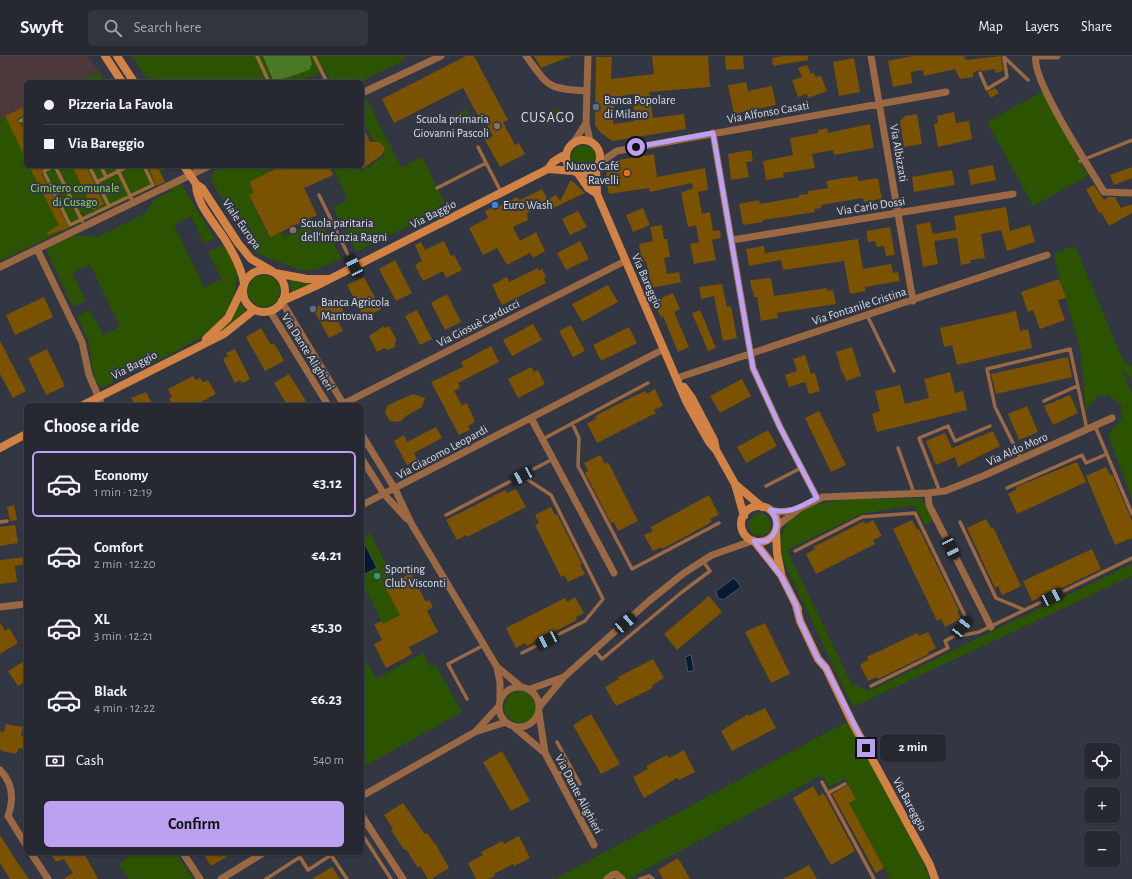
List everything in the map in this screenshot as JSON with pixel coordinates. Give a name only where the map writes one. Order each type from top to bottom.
[{"type":"street","points":[[105,56],[121,80]]},
{"type":"street","points":[[117,56],[133,80]]},
{"type":"street","points":[[364,92],[441,56]]},
{"type":"street","points":[[526,56],[547,84],[560,89],[587,91]]},
{"type":"street","points":[[588,56],[586,123],[590,141]]},
{"type":"street","name":"Via Albizzati","points":[[871,56],[912,301]]},
{"type":"street","points":[[1057,56],[1037,56],[1035,61],[1042,83],[1082,160],[1104,192],[1132,193]]},
{"type":"street","name":"Via Alfonso Casati","points":[[597,165],[617,151],[946,92]]},
{"type":"street","points":[[575,172],[567,164],[566,154],[569,147],[586,123]]},
{"type":"street","points":[[713,133],[753,368],[817,498]]},
{"type":"street","points":[[548,169],[587,173],[597,165],[599,152],[595,144],[590,141],[581,140],[574,142]]},
{"type":"street","name":"Via Baggio","points":[[282,302],[548,169],[553,162],[566,154]]},
{"type":"street","name":"Via Bareggio","points":[[597,165],[597,194],[686,401],[735,484],[744,516],[742,530],[753,541],[781,576],[823,656],[826,668],[852,722],[930,865],[940,879]]},
{"type":"street","name":"Viale Europa","points":[[185,168],[196,184],[202,188],[238,243],[251,259],[274,272]]},
{"type":"street","points":[[0,267],[132,199],[205,168]]},
{"type":"street","name":"Via Bareggio","points":[[575,172],[588,188],[597,194]]},
{"type":"street","name":"Viale Europa","points":[[196,184],[196,195],[225,240],[241,270],[244,285]]},
{"type":"street","name":"Via Carlo Dossi","points":[[732,240],[1014,194]]},
{"type":"street","points":[[37,249],[82,342],[89,375],[101,403]]},
{"type":"street","name":"Via Fontanile Cristina","points":[[677,378],[751,352],[912,301],[1047,255]]},
{"type":"street","name":"Via Giosuè Carducci","points":[[347,403],[625,261]]},
{"type":"street","points":[[266,270],[274,272],[281,278],[285,288],[282,302],[277,308],[270,311],[262,312],[254,310],[245,301],[244,285],[248,276],[254,272],[266,270]]},
{"type":"street","name":"Via Baggio","points":[[274,272],[307,279],[328,279]]},
{"type":"street","name":"Via Baggio","points":[[195,347],[215,332],[228,318],[244,285]]},
{"type":"street","name":"Via Dante Alighieri","points":[[282,302],[342,403]]},
{"type":"street","name":"Via Baggio","points":[[86,403],[195,347],[224,334],[254,310]]},
{"type":"street","name":"Via Dante Alighieri","points":[[270,311],[327,403]]},
{"type":"street","name":"Via Giacomo Leopardi","points":[[364,504],[664,349]]},
{"type":"street","points":[[532,418],[614,573]]},
{"type":"street","name":"Via Aldo Moro","points":[[800,508],[817,498],[940,492],[983,476],[1112,418]]},
{"type":"street","points":[[0,448],[24,435]]},
{"type":"street","points":[[364,437],[395,489],[411,523],[497,667],[520,686],[530,689],[537,697],[539,709]]},
{"type":"street","points":[[364,462],[384,494],[411,523]]},
{"type":"street","name":"Via Bareggio","points":[[735,484],[762,507],[770,510],[776,518],[777,554],[781,576]]},
{"type":"street","points":[[928,493],[929,505],[991,627]]},
{"type":"street","points":[[744,516],[752,508],[762,507]]},
{"type":"street","points":[[770,510],[788,512],[800,508]]},
{"type":"street","points":[[364,795],[475,732],[509,724],[525,726],[531,723],[539,709],[564,677],[649,601],[684,573],[712,555],[753,541],[766,541],[776,528],[800,508]]},
{"type":"street","points":[[0,607],[24,604]]},
{"type":"street","points":[[497,667],[500,683],[499,703],[502,718],[509,724]]},
{"type":"street","points":[[530,689],[564,677]]},
{"type":"street","points":[[475,732],[508,690],[520,686]]},
{"type":"street","name":"Via Dante Alighieri","points":[[539,709],[545,753],[594,845]]},
{"type":"street","name":"Via Dante Alighieri","points":[[509,724],[545,753]]},
{"type":"street","points":[[0,770],[13,792],[11,807],[4,816],[24,842]]},
{"type":"street","points":[[364,819],[403,879]]},
{"type":"street","points":[[32,855],[48,879]]},
{"type":"street","points":[[184,855],[200,879]]},
{"type":"street","points":[[221,879],[260,855]]},
{"type":"street","name":"Via Bareggio","points":[[930,865],[935,879]]},
{"type":"street","points":[[607,879],[616,874],[622,879]]},
{"type":"lane","points":[[257,56],[268,80]]},
{"type":"lane","points":[[314,56],[326,80]]},
{"type":"lane","points":[[980,73],[987,89],[1007,77],[1004,57]]},
{"type":"lane","points":[[1004,57],[1028,80]]},
{"type":"lane","points":[[20,121],[24,119]]},
{"type":"lane","points":[[1082,160],[1132,140]]},
{"type":"lane","points":[[478,147],[501,193]]},
{"type":"lane","points":[[437,188],[486,163]]},
{"type":"lane","points":[[52,168],[45,173],[70,225],[83,223],[109,206],[132,199],[153,185],[145,168]]},
{"type":"lane","points":[[56,168],[83,223]]},
{"type":"lane","points":[[90,168],[109,206]]},
{"type":"lane","points":[[102,168],[106,177]]},
{"type":"lane","points":[[117,168],[132,199]]},
{"type":"lane","points":[[97,182],[125,168]]},
{"type":"lane","points":[[319,195],[354,266]]},
{"type":"lane","points":[[867,315],[894,371]]},
{"type":"lane","points":[[1022,459],[995,407],[987,369],[1070,349],[1088,430]]},
{"type":"lane","points":[[543,439],[648,383]]},
{"type":"lane","points":[[1044,401],[1077,386]]},
{"type":"lane","points":[[572,423],[580,438],[578,466],[632,569],[719,523]]},
{"type":"lane","points":[[940,492],[919,438],[948,426],[955,441],[990,426]]},
{"type":"lane","points":[[1095,426],[1132,514]]},
{"type":"lane","points":[[898,448],[914,493]]},
{"type":"lane","points":[[1007,488],[1082,455],[1086,463],[1107,454]]},
{"type":"lane","points":[[446,515],[553,459]]},
{"type":"lane","points":[[766,486],[801,468]]},
{"type":"lane","points":[[522,476],[551,495],[603,599],[585,620],[522,652]]},
{"type":"lane","points":[[795,551],[862,518],[915,513],[967,620],[956,634],[945,641],[948,648],[871,686]]},
{"type":"lane","points":[[0,522],[7,521]]},
{"type":"lane","points":[[960,522],[996,598],[1025,610]]},
{"type":"lane","points":[[956,634],[972,634],[991,627],[1132,558]]},
{"type":"lane","points":[[594,650],[602,659],[682,592],[710,571],[703,561]]},
{"type":"lane","points":[[467,699],[448,664],[484,645]]},
{"type":"lane","points":[[557,742],[580,784]]},
{"type":"lane","points":[[556,775],[570,767]]},
{"type":"lane","points":[[822,782],[874,879]]},
{"type":"lane","points":[[828,793],[845,784]]},
{"type":"lane","points":[[364,832],[370,828]]},
{"type":"lane","points":[[364,837],[391,879]]},
{"type":"lane","points":[[266,879],[300,857],[308,870],[331,855],[347,879]]},
{"type":"lane","points":[[640,879],[649,876],[653,879]]},
{"type":"shaded area","points":[[0,56],[88,56],[99,72],[81,80],[24,80],[24,107],[0,119]]},
{"type":"green space","points":[[132,56],[403,56],[404,60],[364,80],[330,80],[325,70],[304,80],[148,80]]},
{"type":"green space","points":[[263,56],[310,56],[312,64],[309,70],[280,80],[273,80]]},
{"type":"green space","points":[[99,72],[103,80],[81,80]]},
{"type":"green space","points":[[1042,92],[1088,176],[1033,206],[987,122]]},
{"type":"green space","points":[[366,98],[401,167],[422,157],[447,207],[356,252],[333,207],[348,200],[333,168],[359,168],[362,172],[385,155],[383,152],[383,144],[380,142],[374,142],[365,124],[364,125],[364,99]]},
{"type":"green space","points":[[24,107],[24,168],[165,168],[160,172],[165,182],[0,261],[0,119]]},
{"type":"green space","points":[[466,109],[472,118],[462,123],[457,114]]},
{"type":"green space","points":[[554,110],[561,110],[565,117],[558,123],[552,120],[551,116]]},
{"type":"green space","points":[[583,145],[591,149],[595,157],[591,165],[583,169],[575,165],[571,157],[575,149]]},
{"type":"green space","points":[[219,168],[268,168],[270,171],[249,182],[254,193],[249,196],[269,237],[281,232],[284,237],[320,219],[342,259],[314,270],[303,271],[255,253],[211,180],[215,170]]},
{"type":"green space","points":[[181,184],[214,238],[204,244],[191,216],[174,225],[204,287],[222,279],[208,252],[223,245],[237,269],[235,290],[230,304],[223,316],[214,326],[191,343],[153,363],[151,360],[112,379],[113,383],[102,388],[94,379],[89,342],[77,316],[90,310],[103,335],[120,327],[90,264],[72,273],[86,301],[73,307],[46,249],[76,235],[97,237],[146,213],[153,200],[171,191],[171,188]]},
{"type":"green space","points":[[1075,246],[1122,358],[1132,367],[1132,379],[1122,370],[1132,394],[1132,499],[1108,435],[1122,418],[1121,405],[1109,395],[1097,397],[1086,410],[1080,348],[1055,261],[1055,253]]},
{"type":"green space","points":[[264,275],[275,280],[280,291],[275,302],[264,307],[253,302],[248,291],[253,280]]},
{"type":"green space","points":[[289,278],[300,283],[315,283],[292,293]]},
{"type":"green space","points":[[239,303],[247,313],[216,335],[230,322]]},
{"type":"green space","points":[[289,323],[288,327],[330,393],[329,394],[286,328],[282,326]]},
{"type":"green space","points":[[921,498],[933,521],[925,525],[914,505],[861,514],[787,550],[851,683],[869,691],[1132,564],[1132,576],[853,707],[781,556],[781,538],[787,524],[796,514],[822,503],[853,500]]},
{"type":"green space","points":[[761,513],[768,517],[771,527],[768,533],[758,536],[751,533],[748,523],[754,515]]},
{"type":"green space","name":"Sporting Club Visconti","points":[[370,533],[395,582],[385,587],[400,615],[383,624],[368,593],[364,595],[364,536]]},
{"type":"green space","points":[[423,653],[430,666],[435,664],[462,712],[364,767],[364,657],[376,679]]},
{"type":"green space","points":[[520,691],[529,694],[533,698],[536,707],[533,716],[529,720],[520,723],[511,720],[507,716],[504,707],[507,698],[511,694]]},
{"type":"green space","points":[[848,721],[921,856],[930,879],[890,879],[849,803],[856,799],[845,779],[829,787],[822,775],[628,879],[555,879]]},
{"type":"green space","points":[[132,855],[177,855],[193,879],[129,879],[119,864]]},
{"type":"water","points":[[364,544],[377,568],[364,574]]},
{"type":"water","points":[[734,578],[741,587],[723,600],[718,598],[716,591]]},
{"type":"water","points":[[691,655],[694,670],[688,672],[685,657]]},
{"type":"building","points":[[466,56],[474,56],[508,120],[503,122],[515,145],[519,143],[525,154],[500,167],[485,140],[493,136],[485,121],[482,123],[463,88],[394,123],[382,99]]},
{"type":"building","points":[[534,56],[571,56],[541,68]]},
{"type":"building","points":[[652,56],[708,56],[710,87],[649,92],[653,118],[684,114],[686,129],[612,141],[599,131],[595,125],[596,57],[612,57],[611,79],[654,74]],"holes":[[[633,94],[635,121],[613,124],[614,97]]]},
{"type":"building","points":[[725,56],[743,56],[744,69],[726,70]]},
{"type":"building","points":[[782,56],[808,56],[808,60],[773,66],[772,58]]},
{"type":"building","points":[[912,56],[964,56],[966,60],[1001,56],[1003,71],[995,73],[995,69],[983,71],[979,70],[973,73],[973,77],[960,79],[955,69],[924,76],[923,70],[911,72],[912,83],[893,87],[888,61]]},
{"type":"building","points":[[854,58],[860,92],[839,96],[833,62]]},
{"type":"building","points":[[807,65],[811,74],[814,73],[816,77],[821,76],[827,91],[808,98],[807,94],[798,97],[792,80],[802,77],[798,68]]},
{"type":"building","points":[[746,82],[748,91],[772,86],[776,105],[734,114],[728,85]]},
{"type":"building","points":[[995,88],[999,93],[991,98],[987,92]]},
{"type":"building","name":"Cimitero comunale di Cusago","points":[[24,107],[24,116],[18,118],[17,121],[24,129],[24,155],[5,116]]},
{"type":"building","points":[[954,112],[956,123],[969,121],[972,139],[938,147],[934,124],[938,123],[937,116]]},
{"type":"building","points":[[917,114],[922,144],[904,147],[900,121],[905,116]]},
{"type":"building","points":[[870,124],[874,148],[834,155],[833,150],[812,154],[815,168],[783,173],[784,177],[766,180],[763,161],[793,155],[790,138],[818,133],[818,130],[827,128],[828,133]]},
{"type":"building","points":[[364,129],[370,142],[380,142],[385,148],[382,155],[364,168]]},
{"type":"building","points":[[751,150],[753,161],[746,162],[749,177],[731,180],[728,154]]},
{"type":"building","points":[[654,154],[657,177],[705,168],[708,190],[698,192],[702,214],[710,212],[713,231],[720,230],[721,238],[712,240],[716,260],[694,264],[690,244],[699,242],[696,225],[688,227],[681,193],[693,188],[692,183],[650,192],[649,188],[609,194],[605,177],[612,163],[618,160]]},
{"type":"building","points":[[993,165],[996,180],[971,185],[968,170]]},
{"type":"building","points":[[1132,167],[1132,178],[1114,185],[1110,175]]},
{"type":"building","points":[[30,168],[42,168],[42,175],[69,228],[48,235],[47,233],[59,225]]},
{"type":"building","points":[[73,168],[87,168],[104,204],[93,210]]},
{"type":"building","points":[[149,168],[158,168],[165,182],[156,186]]},
{"type":"building","points":[[277,168],[330,168],[333,175],[304,188],[317,215],[270,237],[249,195],[254,193],[249,182]]},
{"type":"building","points":[[952,170],[955,185],[914,192],[912,177]]},
{"type":"building","points":[[857,176],[859,181],[878,178],[882,199],[864,202],[863,198],[821,205],[821,208],[814,209],[815,212],[763,220],[763,222],[743,225],[739,204],[759,200],[760,204],[799,197],[799,195],[808,194],[808,191],[828,188],[826,181]]},
{"type":"building","points":[[571,180],[585,193],[553,208],[548,199],[556,195],[560,201]]},
{"type":"building","points":[[1094,185],[1104,200],[1108,197],[1115,197],[1121,208],[1132,204],[1132,213],[1109,226],[1101,212],[1099,213],[1086,189]]},
{"type":"building","points":[[542,189],[548,200],[527,213],[528,220],[513,227],[520,241],[536,232],[545,251],[533,258],[530,253],[507,265],[497,248],[483,255],[469,228],[488,218],[485,211],[499,204],[500,206],[517,197],[520,200]]},
{"type":"building","points":[[1006,207],[1010,231],[1030,225],[1035,242],[1007,251],[1001,230],[981,234],[985,258],[970,260],[971,263],[961,265],[957,238],[934,241],[938,264],[923,267],[916,225],[930,222],[933,234],[956,230],[954,216]]},
{"type":"building","points":[[643,208],[650,225],[633,232],[626,215]]},
{"type":"building","points":[[578,211],[587,227],[570,235],[562,219]]},
{"type":"building","points":[[662,225],[664,239],[667,239],[670,257],[664,258],[667,274],[679,272],[681,282],[652,288],[646,261],[642,262],[639,244],[653,241],[650,227]]},
{"type":"building","points":[[890,227],[895,255],[886,256],[884,246],[877,247],[875,241],[868,242],[866,231]]},
{"type":"building","points":[[858,239],[863,269],[891,264],[893,273],[898,272],[900,281],[865,287],[866,291],[850,294],[844,261],[783,270],[781,260],[749,266],[746,249],[764,246],[765,253]]},
{"type":"building","points":[[444,241],[451,256],[454,255],[462,270],[446,278],[443,271],[423,281],[415,265],[422,261],[415,245],[421,242],[425,250]]},
{"type":"building","points":[[580,241],[589,259],[566,270],[557,253]]},
{"type":"building","points":[[395,260],[412,293],[396,301],[379,269]]},
{"type":"building","points":[[538,268],[539,271],[542,269],[546,277],[544,279],[546,283],[502,305],[492,285],[507,277],[509,282]]},
{"type":"building","points":[[364,277],[381,309],[364,318],[347,285]]},
{"type":"building","points":[[771,278],[774,296],[827,288],[827,291],[833,290],[836,304],[777,313],[778,318],[761,321],[757,297],[754,297],[750,280]]},
{"type":"building","points":[[1059,279],[1066,298],[1058,300],[1065,320],[1040,329],[1033,310],[1028,312],[1021,292]]},
{"type":"building","points":[[722,284],[727,307],[731,306],[737,338],[723,341],[714,296],[701,299],[699,287]]},
{"type":"building","points":[[608,285],[618,302],[582,322],[572,304]]},
{"type":"building","points":[[673,293],[680,309],[674,312],[689,347],[678,352],[663,316],[661,317],[656,307],[658,307],[655,301]]},
{"type":"building","points":[[447,294],[461,322],[445,330],[431,303]]},
{"type":"building","points":[[44,297],[53,317],[15,335],[6,315]]},
{"type":"building","points":[[337,297],[346,316],[338,321],[343,331],[329,338],[313,309]]},
{"type":"building","points":[[417,310],[432,339],[420,345],[405,316]]},
{"type":"building","points":[[700,310],[716,348],[708,351],[692,313]]},
{"type":"building","points":[[1016,311],[1020,331],[1028,329],[1032,348],[957,365],[952,345],[944,347],[940,328]]},
{"type":"building","points":[[533,324],[542,340],[512,356],[503,340]]},
{"type":"building","points":[[571,325],[585,351],[573,357],[559,331]]},
{"type":"building","points":[[384,326],[385,328],[389,326],[396,339],[395,347],[388,350],[384,348],[377,352],[369,336]]},
{"type":"building","points":[[629,327],[637,343],[601,361],[593,345]]},
{"type":"building","points":[[261,328],[271,345],[274,343],[284,361],[265,371],[246,337]]},
{"type":"building","points":[[0,341],[26,391],[13,398],[0,374]]},
{"type":"building","points":[[491,346],[499,362],[458,383],[460,388],[454,391],[462,405],[467,403],[475,422],[468,426],[470,430],[459,435],[431,382],[463,367],[461,362]]},
{"type":"building","points":[[852,347],[861,376],[846,381],[836,352]]},
{"type":"building","points":[[47,349],[65,386],[46,395],[28,358]]},
{"type":"building","points":[[235,349],[250,379],[242,383],[240,380],[235,383],[223,359],[228,356],[226,353]]},
{"type":"building","points":[[805,355],[811,374],[815,373],[820,391],[809,394],[805,382],[789,387],[785,375],[797,371],[793,359]]},
{"type":"building","points":[[1068,357],[1072,377],[996,394],[991,374]]},
{"type":"building","points":[[531,367],[534,372],[538,370],[545,384],[518,398],[508,379]]},
{"type":"building","points":[[950,372],[955,393],[963,391],[967,410],[877,432],[872,414],[880,411],[875,391],[900,385],[905,404],[929,398],[924,379]]},
{"type":"building","points":[[289,374],[306,401],[303,403],[286,403],[274,383]]},
{"type":"building","points":[[193,376],[196,380],[200,378],[203,382],[208,380],[216,394],[199,403],[171,403],[169,398],[172,397],[168,389]]},
{"type":"building","points":[[742,379],[751,396],[720,413],[710,396]]},
{"type":"building","points":[[655,389],[663,406],[654,410],[656,413],[597,443],[587,423],[596,419],[595,416],[626,400],[645,391],[647,394]]},
{"type":"building","points":[[146,392],[152,403],[134,403],[131,398]]},
{"type":"building","points":[[413,394],[425,398],[422,407],[406,416],[401,421],[394,422],[389,420],[385,412],[388,405]]},
{"type":"building","points":[[1070,395],[1078,413],[1053,425],[1044,406]]},
{"type":"building","points":[[1027,406],[1038,432],[1019,440],[1008,414]]},
{"type":"building","points":[[819,411],[846,465],[831,472],[805,418]]},
{"type":"building","points":[[436,427],[442,438],[414,453],[417,459],[407,465],[394,441],[404,435],[407,442]]},
{"type":"building","points":[[768,430],[777,446],[746,463],[737,447]]},
{"type":"building","points":[[993,431],[1000,446],[958,467],[955,457],[936,465],[926,441],[945,433],[952,448]]},
{"type":"building","points":[[600,455],[605,464],[608,462],[638,521],[618,531],[614,522],[611,523],[585,473],[588,471],[584,463]]},
{"type":"building","points":[[1077,462],[1086,482],[1017,514],[1008,494],[1017,489],[1016,487]]},
{"type":"building","points":[[1106,467],[1110,475],[1112,474],[1132,521],[1132,538],[1115,545],[1086,476]]},
{"type":"building","points":[[516,489],[526,507],[467,537],[466,535],[457,540],[446,520],[505,490],[507,493]]},
{"type":"building","points":[[709,495],[719,515],[710,519],[712,522],[662,549],[661,547],[653,551],[644,535],[653,531],[651,527]]},
{"type":"building","points":[[14,505],[17,520],[10,521],[7,507]]},
{"type":"building","points":[[551,507],[555,515],[557,514],[582,564],[580,565],[585,574],[568,582],[564,575],[561,577],[535,525],[539,523],[535,515]]},
{"type":"building","points":[[986,519],[991,528],[993,527],[1021,586],[1002,595],[998,586],[995,588],[967,528]]},
{"type":"building","points":[[873,520],[882,536],[873,540],[875,544],[816,574],[806,554],[815,549],[813,547],[864,521],[865,524]]},
{"type":"building","points":[[912,520],[917,529],[919,529],[959,610],[957,611],[961,619],[945,627],[941,619],[937,621],[893,529]]},
{"type":"building","points":[[15,525],[18,543],[0,546],[0,527]]},
{"type":"building","points":[[1092,549],[1101,569],[1032,601],[1023,581]]},
{"type":"building","points":[[24,557],[24,564],[15,566],[17,582],[0,584],[0,560]]},
{"type":"building","points":[[411,573],[426,602],[429,600],[433,607],[427,611],[438,632],[409,647],[412,654],[386,668],[374,644],[382,640],[374,624],[382,621],[383,624],[400,615],[385,587]]},
{"type":"building","points":[[709,596],[722,612],[677,650],[664,634]]},
{"type":"building","points":[[575,597],[584,613],[576,617],[577,620],[527,646],[525,643],[516,648],[506,628],[565,598],[567,602]]},
{"type":"building","points":[[0,622],[5,631],[9,628],[18,643],[0,654]]},
{"type":"building","points":[[765,623],[790,674],[771,683],[745,632]]},
{"type":"building","points":[[928,632],[936,648],[928,652],[929,654],[878,679],[877,677],[868,681],[860,665],[868,660],[867,657],[917,633],[919,636]]},
{"type":"building","points":[[653,659],[664,678],[651,686],[653,688],[616,706],[605,687],[619,679],[618,677]]},
{"type":"building","points":[[24,661],[24,682],[18,686],[8,671]]},
{"type":"building","points":[[765,708],[776,728],[732,751],[721,731],[748,714],[749,716]]},
{"type":"building","points":[[591,714],[620,764],[601,774],[573,725]]},
{"type":"building","points":[[6,724],[23,727],[21,736],[24,736],[24,749],[19,748],[16,754],[2,751],[0,749],[0,731],[4,732]]},
{"type":"building","points":[[684,750],[695,772],[679,780],[677,778],[644,798],[633,777],[648,769],[646,766],[667,755],[669,758]]},
{"type":"building","points":[[502,751],[530,801],[511,811],[483,762]]},
{"type":"building","points":[[848,785],[856,799],[849,803],[884,868],[876,873],[832,794]]},
{"type":"building","points":[[813,786],[819,796],[823,793],[826,797],[855,851],[831,865],[793,798]]},
{"type":"building","points":[[403,803],[425,834],[427,833],[435,843],[449,868],[431,879],[428,879],[420,866],[418,868],[406,849],[404,850],[391,830],[393,829],[384,815]]},
{"type":"building","points":[[0,835],[29,879],[10,879],[0,863]]},
{"type":"building","points":[[519,836],[530,858],[514,866],[513,864],[494,874],[495,876],[489,879],[476,879],[468,863],[483,855],[481,852],[502,841],[504,844]]},
{"type":"building","points":[[51,855],[85,855],[98,879],[63,879],[73,873],[64,859],[56,862]]},
{"type":"building","points":[[204,855],[230,855],[211,866]]},
{"type":"building","points":[[678,858],[690,879],[663,879],[658,870]]},
{"type":"building","points":[[809,865],[817,879],[783,879]]},
{"type":"building","points":[[332,867],[340,879],[312,879]]},
{"type":"place","name":"Banca Popolare di Milano","points":[[596,107]]},
{"type":"place","name":"Scuola primaria Giovanni Pascoli","points":[[497,126]]},
{"type":"place","name":"Nuovo Café Ravelli","points":[[627,173]]},
{"type":"place","name":"Euro Wash","points":[[495,205]]},
{"type":"place","name":"Scuola paritaria dell'Infanzia Ragni","points":[[293,230]]},
{"type":"place","name":"Banca Agricola Mantovana","points":[[313,309]]},
{"type":"place","name":"Sporting Club Visconti","points":[[377,576]]},
{"type":"district","name":"CUSAGO","points":[[548,118]]},
{"type":"route","points":[[636,147],[713,133],[753,368],[780,427],[817,498],[800,508],[788,512],[770,510],[777,522],[774,535],[766,541],[754,541],[781,576],[796,605],[800,621],[818,659],[826,668],[866,748]]}]
